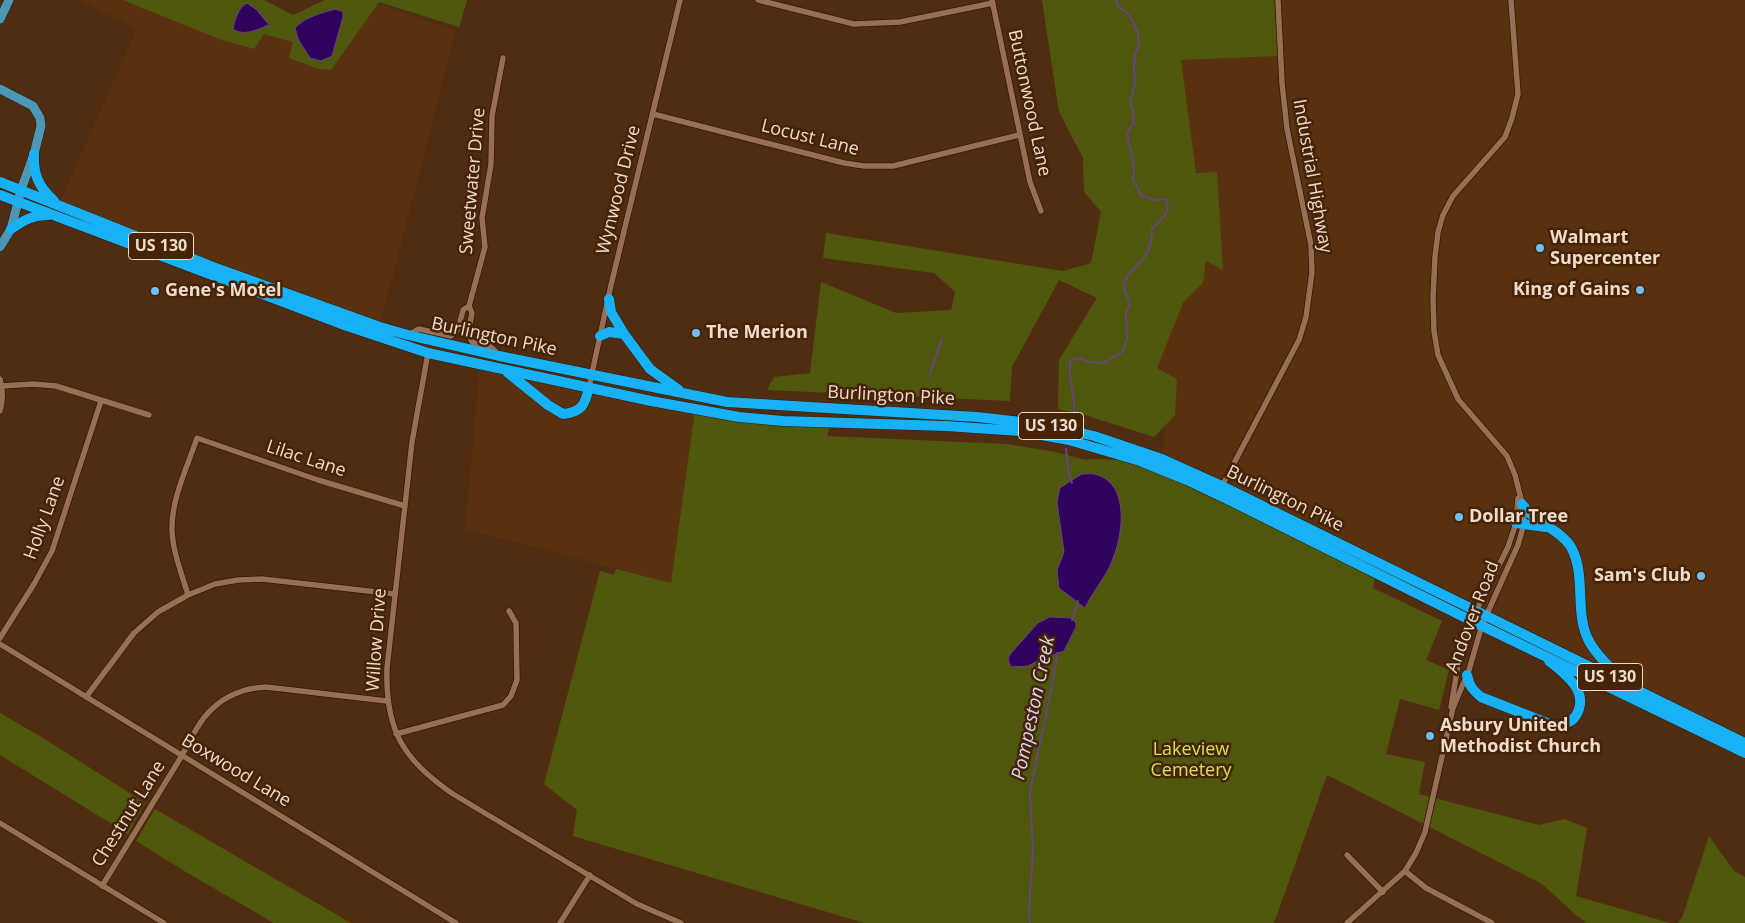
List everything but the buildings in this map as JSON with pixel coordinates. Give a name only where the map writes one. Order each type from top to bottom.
[{"type":"highway","points":[[34,154],[38,183],[44,192],[59,205]]},
{"type":"highway","name":"Burlington Pike","points":[[0,182],[213,267],[371,324],[408,335],[499,356],[727,402],[978,418],[1048,425],[1094,436],[1154,456],[1222,486],[1479,618],[1541,653],[1745,753]]},
{"type":"highway","name":"Burlington Pike","points":[[0,195],[338,323],[428,353],[695,410],[761,420],[946,426],[1019,431],[1069,440],[1140,461],[1187,480],[1626,685],[1745,743]]},
{"type":"highway","points":[[12,229],[28,218],[39,215],[55,215]]},
{"type":"highway","points":[[609,299],[611,312],[624,334],[650,369],[684,393]]},
{"type":"highway","points":[[600,336],[609,332],[624,334]]},
{"type":"highway","points":[[504,370],[548,405],[563,414],[574,413],[582,407],[588,387]]},
{"type":"highway","points":[[1520,499],[1534,517],[1551,528],[1569,545],[1575,556],[1587,636],[1599,655],[1626,685]]},
{"type":"highway","points":[[1520,523],[1551,528]]},
{"type":"highway","points":[[1467,675],[1472,690],[1481,697],[1552,725],[1564,724],[1575,718],[1580,710],[1581,701],[1578,690],[1571,680],[1541,653]]},
{"type":"main road","points":[[0,19],[9,0]]},
{"type":"main road","points":[[0,89],[33,106],[40,118],[41,126],[34,154],[21,190],[12,229],[0,248]]},
{"type":"street","name":"Wynwood Drive","points":[[588,387],[680,0]]},
{"type":"street","points":[[758,0],[854,24],[900,22],[993,1]]},
{"type":"street","name":"Industrial Highway","points":[[1222,486],[1298,340],[1306,317],[1312,272],[1311,245],[1285,110],[1278,0]]},
{"type":"street","points":[[1511,0],[1518,94],[1512,118],[1505,137],[1453,196],[1443,215],[1438,232],[1435,257],[1433,306],[1434,331],[1438,355],[1447,377],[1458,399],[1507,456],[1515,475],[1520,499]]},
{"type":"street","name":"Buttonwood Lane","points":[[993,1],[1030,182],[1042,211]]},
{"type":"street","name":"Sweetwater Drive","points":[[499,356],[491,347],[472,342],[468,333],[472,313],[469,306],[485,247],[482,218],[491,164],[492,116],[502,58]]},
{"type":"street","name":"Locust Lane","points":[[653,114],[844,163],[864,166],[894,166],[1020,135]]},
{"type":"street","name":"Sweetwater Drive","points":[[408,335],[420,329],[451,336],[458,330],[463,310],[469,306]]},
{"type":"street","name":"Willow Drive","points":[[428,353],[412,442],[387,668],[387,701],[396,734],[410,758],[434,781],[453,794],[637,904],[681,923]]},
{"type":"street","points":[[0,379],[2,386],[0,411]]},
{"type":"street","points":[[2,386],[33,384],[56,386],[149,415]]},
{"type":"street","name":"Holly Lane","points":[[0,638],[52,551],[101,401]]},
{"type":"street","name":"Lilac Lane","points":[[188,595],[175,553],[172,531],[173,515],[176,500],[198,438],[318,480],[406,506]]},
{"type":"street","name":"Andover Road","points":[[1347,923],[1405,871],[1416,853],[1425,832],[1449,720],[1459,659],[1518,545],[1520,499]]},
{"type":"street","name":"Andover Road","points":[[1449,720],[1467,675],[1479,618],[1508,546],[1520,523],[1520,499]]},
{"type":"street","points":[[86,697],[134,633],[158,612],[188,595],[215,584],[238,580],[262,579],[395,594]]},
{"type":"street","points":[[396,734],[498,708],[511,696],[517,680],[516,623],[509,611]]},
{"type":"street","name":"Boxwood Lane","points":[[0,644],[456,923]]},
{"type":"street","name":"Chestnut Lane","points":[[102,886],[200,724],[210,710],[228,696],[253,688],[266,687],[387,701]]},
{"type":"street","points":[[0,823],[153,920],[164,923]]},
{"type":"street","points":[[1347,856],[1383,892]]},
{"type":"street","points":[[1405,871],[1426,888],[1492,923]]},
{"type":"street","points":[[560,923],[590,875]]},
{"type":"shaded area","points":[[79,0],[142,0],[228,35],[367,0],[455,31],[380,327],[59,205],[137,28]]},
{"type":"shaded area","points":[[1137,0],[1745,0],[1745,743],[1162,459],[1170,376],[1157,368],[1183,303],[1200,286],[1204,277],[1206,261],[1210,263],[1206,173],[1196,173],[1181,67]]},
{"type":"shaded area","points":[[247,3],[257,10],[269,25],[246,32],[233,29],[239,11]]},
{"type":"shaded area","points":[[336,9],[343,12],[343,17],[332,56],[321,61],[310,58],[298,39],[295,28],[308,18]]},
{"type":"shaded area","points":[[480,365],[695,410],[671,583],[465,529]]},
{"type":"shaded area","points":[[1082,474],[1096,474],[1108,481],[1115,490],[1121,513],[1121,526],[1116,551],[1106,573],[1085,608],[1059,588],[1057,570],[1064,552],[1057,502],[1060,488]]},
{"type":"shaded area","points":[[1050,617],[1072,618],[1076,623],[1076,627],[1064,651],[1028,666],[1012,667],[1009,660],[1011,653],[1038,623]]},
{"type":"green space","points":[[123,0],[264,0],[293,15],[325,0],[467,0],[459,27],[379,2],[331,70],[319,69],[289,58],[293,42],[264,34],[254,49],[219,39]]},
{"type":"green space","points":[[1042,0],[1275,0],[1278,56],[1181,60],[1196,173],[1217,172],[1223,270],[1206,261],[1203,283],[1183,303],[1157,368],[1177,379],[1175,415],[1154,437],[1085,415],[1058,409],[1059,360],[1097,298],[1059,280],[1012,367],[1010,401],[767,390],[774,377],[810,373],[821,282],[896,313],[951,310],[955,292],[934,273],[823,258],[826,233],[1063,271],[1091,263],[1101,212],[1084,192],[1083,158],[1059,112]]},
{"type":"green space","name":"Lakeview Cemetery","points":[[695,410],[831,422],[827,436],[1006,444],[1056,452],[1085,460],[1140,461],[1376,572],[1373,588],[1442,621],[1426,660],[1449,670],[1439,710],[1400,699],[1386,754],[1425,762],[1419,794],[1539,825],[1564,819],[1587,828],[1576,896],[1670,923],[1587,923],[1542,884],[1327,775],[1274,923],[864,923],[573,836],[577,810],[544,784],[600,571],[614,575],[616,569],[671,583]]},
{"type":"green space","points":[[0,713],[145,803],[128,834],[0,755]]},
{"type":"green space","points":[[155,809],[351,923],[274,923],[186,872],[136,841]]},
{"type":"green space","points":[[1709,836],[1734,871],[1745,877],[1745,923],[1677,923],[1682,918]]},
{"type":"waterway","name":"Pompeston Creek","points":[[1073,417],[1071,360],[1079,358],[1090,362],[1103,363],[1122,352],[1127,339],[1126,313],[1130,302],[1124,290],[1124,283],[1129,274],[1146,255],[1149,249],[1152,229],[1165,215],[1168,208],[1166,199],[1154,200],[1141,195],[1133,180],[1134,168],[1127,133],[1134,124],[1130,101],[1135,84],[1134,68],[1135,53],[1139,47],[1138,34],[1132,20],[1118,6],[1116,0]]},
{"type":"waterway","points":[[929,376],[942,339]]},
{"type":"waterway","name":"Pompeston Creek","points":[[1066,449],[1072,483]]},
{"type":"waterway","name":"Pompeston Creek","points":[[1072,620],[1078,601]]},
{"type":"waterway","name":"Pompeston Creek","points":[[1030,923],[1033,851],[1030,791],[1057,653]]},
{"type":"place","name":"Walmart Supercenter","points":[[1540,248]]},
{"type":"place","name":"King of Gains","points":[[1640,290]]},
{"type":"place","name":"Gene's Motel","points":[[155,291]]},
{"type":"place","name":"The Merion","points":[[696,333]]},
{"type":"place","name":"Dollar Tree","points":[[1459,517]]},
{"type":"place","name":"Sam's Club","points":[[1701,576]]},
{"type":"place","name":"Asbury United Methodist Church","points":[[1430,736]]}]
